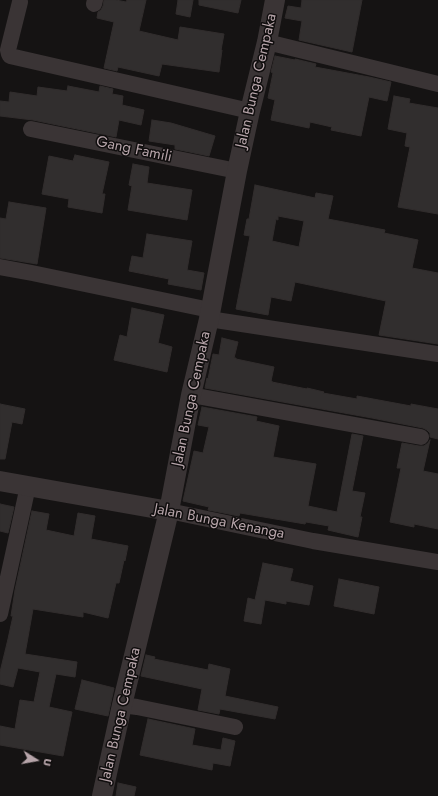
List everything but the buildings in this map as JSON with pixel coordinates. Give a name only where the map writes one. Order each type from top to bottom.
[{"type":"street","name":"Jalan Bunga Cempaka","points":[[102,796],[122,705],[169,512],[191,395],[210,314],[237,171],[267,42],[275,0]]},
{"type":"street","points":[[20,2],[8,50],[8,54],[10,56],[250,111]]},
{"type":"street","points":[[267,42],[438,84]]},
{"type":"street","name":"Gang Famili","points":[[31,129],[237,171]]},
{"type":"street","points":[[0,267],[210,314],[438,354]]},
{"type":"street","points":[[191,395],[422,438]]},
{"type":"street","name":"Jalan Bunga Kenanga","points":[[0,481],[320,542],[438,562]]},
{"type":"street","points":[[0,614],[28,486]]},
{"type":"street","points":[[122,705],[235,727]]}]
